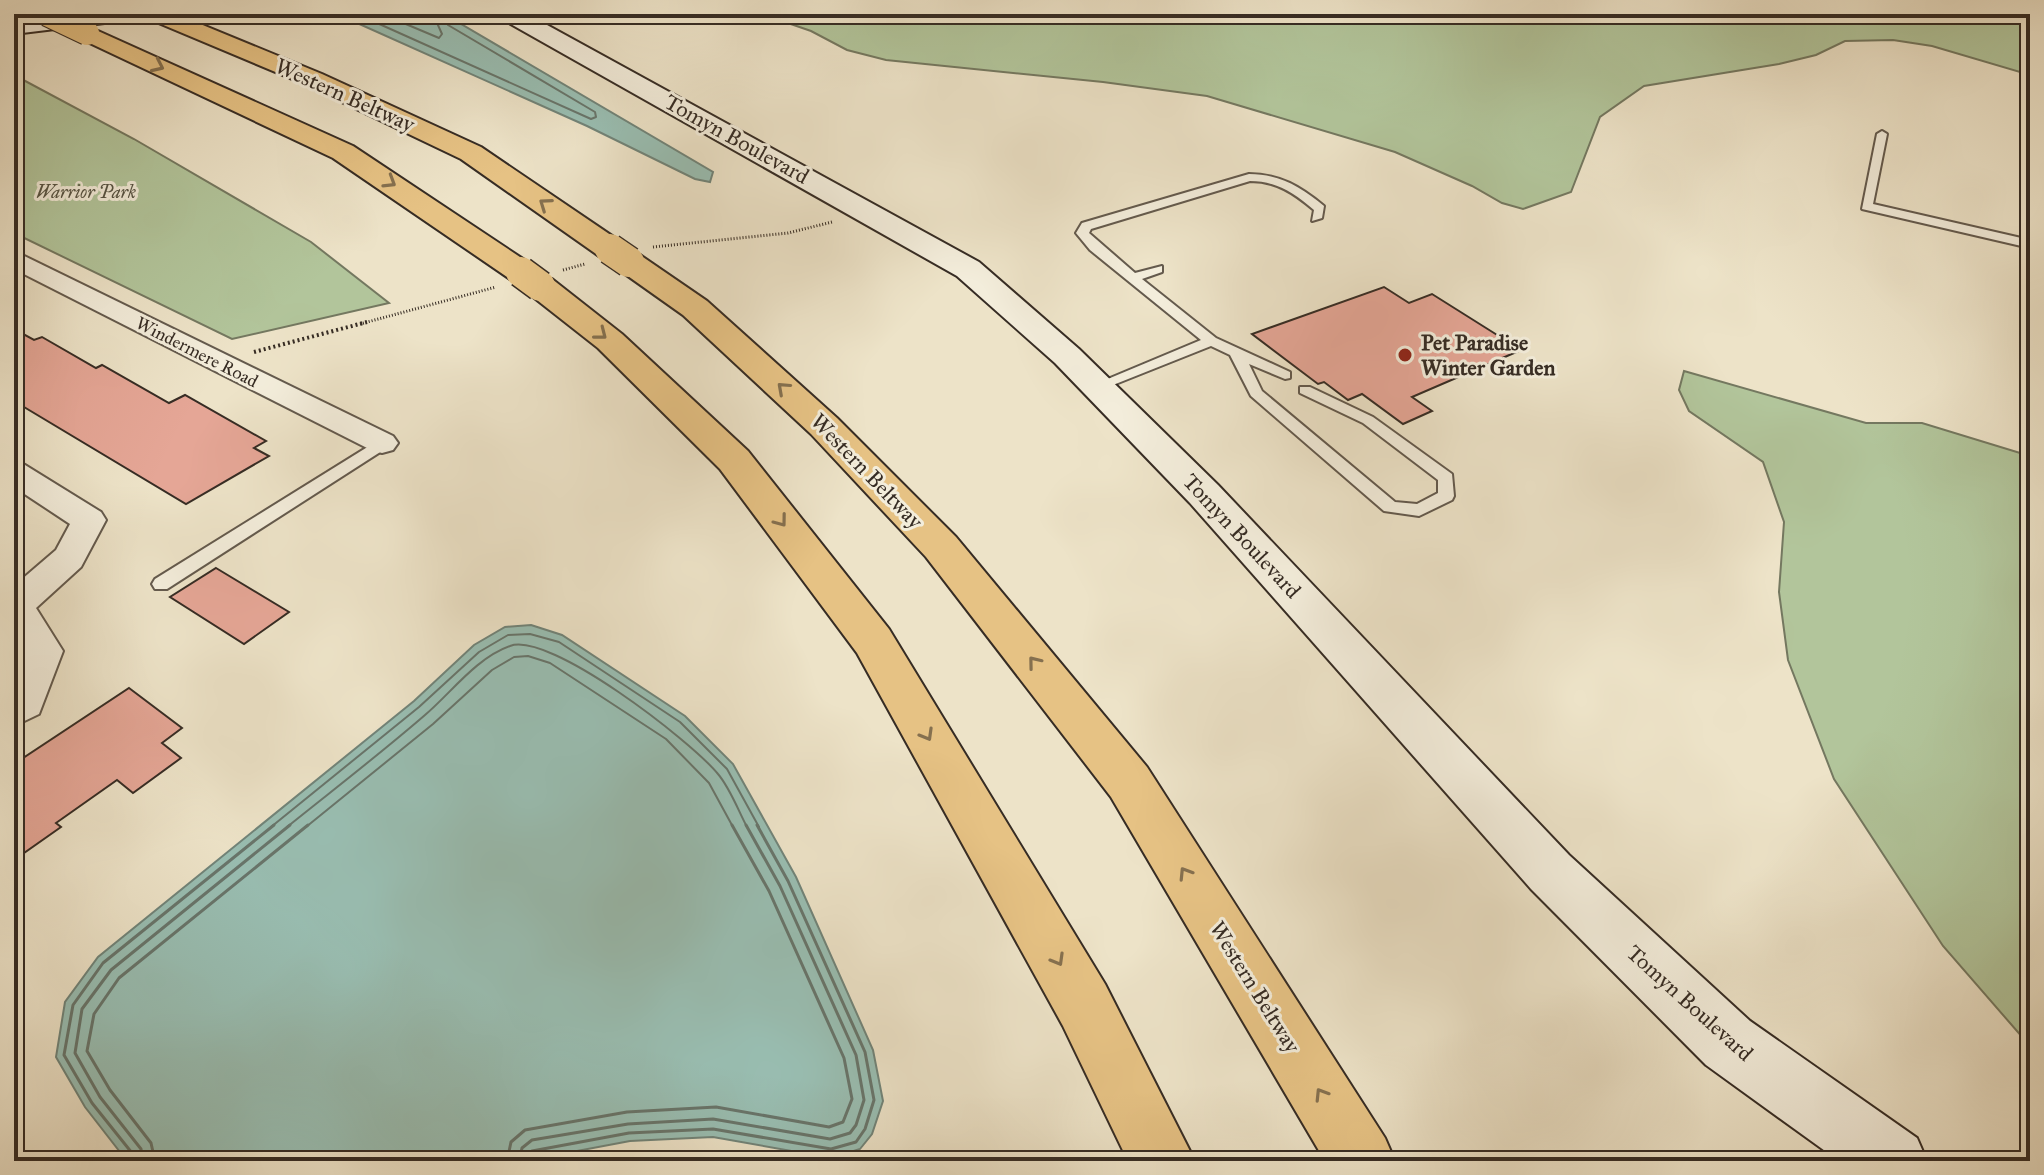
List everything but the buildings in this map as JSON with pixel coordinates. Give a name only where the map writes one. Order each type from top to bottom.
[{"type":"highway","points":[[47,14],[343,152],[530,279],[610,341],[734,460],[873,641],[1084,1005],[1162,1161]]},
{"type":"highway","name":"Western Beltway","points":[[186,17],[471,153],[695,308],[824,426],[951,559],[1129,782],[1362,1161]]},
{"type":"street","points":[[14,27],[121,14]]},
{"type":"street","name":"Tomyn Boulevard","points":[[510,14],[968,269],[1098,386],[1204,494],[1561,883],[1728,1043],[1894,1161]]},
{"type":"street","name":"Windermere Road","points":[[20,267],[382,443]]},
{"type":"street","points":[[14,472],[89,520],[69,558],[16,605],[44,651],[25,703],[14,710]]},
{"type":"lane","points":[[1882,134],[1866,206],[2030,244]]},
{"type":"lane","points":[[1285,375],[1211,341],[1132,278],[1082,233],[1086,226],[1257,177],[1288,184],[1320,209],[1316,218]]},
{"type":"lane","points":[[1132,278],[1157,269]]},
{"type":"lane","points":[[1098,386],[1211,341]]},
{"type":"lane","points":[[1237,355],[1256,393],[1390,507],[1419,510],[1446,496],[1446,478],[1368,420],[1305,390]]},
{"type":"lane","points":[[161,584],[382,443]]},
{"type":"green space","points":[[693,14],[2030,14],[2030,75],[1932,46],[1893,40],[1845,41],[1816,55],[1779,64],[1644,86],[1600,117],[1571,192],[1523,209],[1502,203],[1472,186],[1395,152],[1207,96],[886,60],[847,50],[811,31],[782,21]]},
{"type":"green space","name":"Warrior Park","points":[[14,75],[134,139],[311,242],[389,303],[232,339],[14,233]]},
{"type":"green space","points":[[1684,371],[1866,423],[1922,423],[2030,456],[2030,1046],[1943,946],[1834,779],[1788,660],[1779,592],[1784,522],[1763,462],[1689,411],[1679,390]]},
{"type":"water","points":[[337,14],[444,14],[713,172],[710,182],[695,179],[587,126]]},
{"type":"water","points":[[531,625],[562,635],[685,716],[733,764],[796,877],[873,1050],[883,1101],[872,1134],[860,1149],[831,1158],[713,1137],[630,1141],[524,1161],[127,1161],[85,1107],[56,1057],[65,1002],[98,957],[414,701],[474,645],[505,627]]},
{"type":"place","name":"Pet Paradise Winter Garden","points":[[1405,355]]}]
